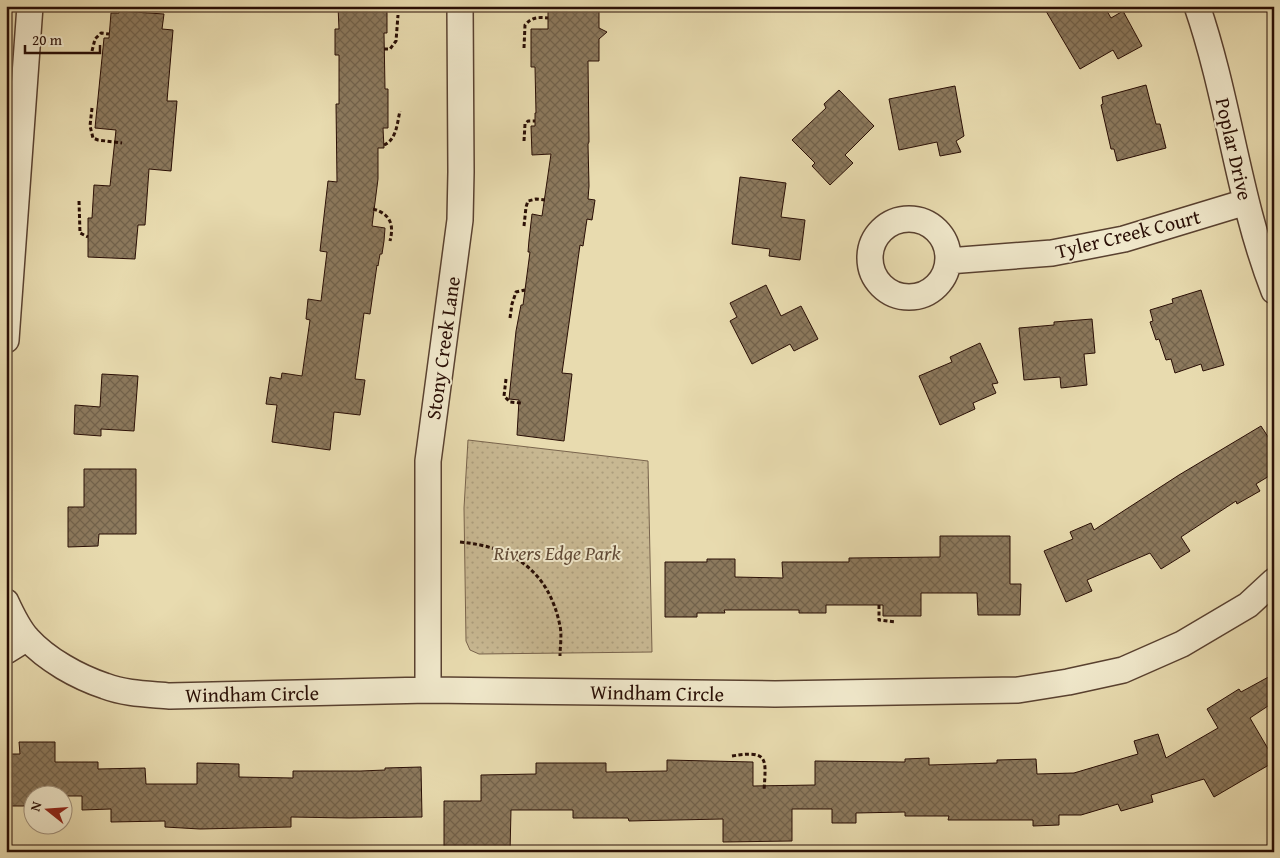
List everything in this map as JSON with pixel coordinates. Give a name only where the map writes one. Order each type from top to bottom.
[{"type":"street","points":[[6,340],[30,6]]},
{"type":"street","name":"Stony Creek Lane","points":[[428,690],[428,461],[460,220],[460,6]]},
{"type":"street","name":"Poplar Drive","points":[[1197,6],[1226,110],[1253,231],[1274,291]]},
{"type":"street","name":"Tyler Creek Court","points":[[948,260],[1052,254],[1124,239],[1246,202]]},
{"type":"street","name":"Windham Circle","points":[[6,602],[14,620],[27,638],[49,657],[79,675],[107,687],[141,694],[180,696],[428,690],[775,694],[1018,690],[1123,670],[1182,644],[1248,605],[1274,581]]},
{"type":"street","points":[[6,652],[27,638]]},
{"type":"path","points":[[384,49],[390,49],[396,40],[398,15]]},
{"type":"path","points":[[524,48],[525,25],[530,19],[536,17],[548,18]]},
{"type":"path","points":[[92,51],[95,39],[101,33],[109,34]]},
{"type":"path","points":[[92,108],[90,126],[93,138],[122,143]]},
{"type":"path","points":[[384,145],[390,142],[395,133],[400,111]]},
{"type":"path","points":[[524,141],[525,124],[528,121],[535,121]]},
{"type":"path","points":[[524,226],[528,201],[536,199],[545,200]]},
{"type":"path","points":[[79,201],[80,233],[88,236]]},
{"type":"path","points":[[373,209],[380,211],[390,221],[393,230],[390,242]]},
{"type":"path","points":[[510,318],[516,292],[525,290]]},
{"type":"path","points":[[506,379],[504,396],[510,402],[521,403]]},
{"type":"path","points":[[460,542],[496,548],[518,558],[538,577],[551,599],[560,626],[560,656]]},
{"type":"path","points":[[879,605],[880,620],[896,622]]},
{"type":"path","points":[[732,756],[751,753],[763,758],[766,764],[764,791]]},
{"type":"green space","name":"Rivers Edge Park","points":[[468,440],[648,461],[652,652],[479,654],[470,650],[466,641],[464,508]]},
{"type":"building","points":[[338,6],[387,6],[387,33],[384,33],[385,89],[388,89],[388,128],[383,128],[384,148],[378,148],[378,179],[372,226],[385,228],[384,241],[382,254],[380,254],[377,265],[370,314],[364,313],[355,379],[365,380],[360,415],[334,412],[330,450],[272,442],[277,405],[266,404],[270,377],[281,379],[282,373],[302,376],[310,320],[306,319],[308,299],[321,301],[327,252],[320,251],[328,181],[337,182],[336,104],[339,104],[339,55],[335,55],[335,29],[339,29]]},
{"type":"building","points":[[548,6],[599,6],[599,28],[607,32],[599,39],[599,61],[588,61],[588,199],[595,200],[592,220],[587,219],[583,246],[580,245],[562,373],[572,374],[564,441],[517,435],[519,400],[509,399],[516,331],[521,305],[523,305],[530,252],[528,252],[532,214],[542,216],[551,154],[532,155],[531,126],[535,126],[536,113],[535,67],[531,67],[531,29],[548,29]]},
{"type":"building","points":[[1043,6],[1104,6],[1111,18],[1123,11],[1142,46],[1118,59],[1113,50],[1080,69]]},
{"type":"building","points":[[119,11],[164,14],[162,29],[173,30],[167,101],[177,101],[171,171],[149,169],[145,225],[138,225],[135,259],[88,257],[88,218],[92,218],[94,185],[110,186],[116,130],[95,128],[104,38],[109,38],[111,13],[119,13]]},
{"type":"building","points":[[1146,85],[1156,124],[1160,124],[1166,148],[1117,161],[1114,149],[1111,149],[1101,105],[1103,104],[1102,97]]},
{"type":"building","points":[[955,86],[964,136],[956,141],[961,152],[940,156],[937,142],[899,150],[889,99]]},
{"type":"building","points":[[839,90],[874,126],[845,155],[853,163],[830,185],[812,166],[815,163],[792,140],[826,108],[824,104]]},
{"type":"building","points":[[740,177],[786,183],[781,217],[805,220],[800,260],[769,256],[770,249],[732,244]]},
{"type":"building","points":[[766,285],[781,316],[801,306],[818,339],[794,351],[790,344],[752,364],[730,321],[737,317],[730,303]]},
{"type":"building","points":[[1201,290],[1224,365],[1203,371],[1201,364],[1175,373],[1171,359],[1166,360],[1159,339],[1156,340],[1150,322],[1153,321],[1150,310],[1173,303],[1172,299]]},
{"type":"building","points":[[1092,319],[1095,353],[1084,354],[1087,385],[1061,388],[1060,377],[1024,380],[1019,328],[1054,325],[1054,322]]},
{"type":"building","points":[[980,343],[998,383],[992,384],[996,393],[973,403],[975,409],[940,425],[919,376],[952,362],[950,357]]},
{"type":"building","points":[[102,374],[138,376],[134,431],[101,429],[101,436],[74,434],[75,405],[100,407]]},
{"type":"building","points":[[1261,426],[1274,446],[1274,473],[1256,484],[1260,491],[1237,504],[1236,501],[1181,537],[1190,551],[1161,569],[1150,553],[1087,580],[1092,591],[1066,602],[1044,551],[1073,539],[1070,532],[1091,523],[1094,530],[1179,475]]},
{"type":"building","points":[[84,469],[136,469],[136,534],[99,534],[98,546],[68,547],[68,507],[84,507]]},
{"type":"building","points":[[940,536],[1010,536],[1010,584],[1021,584],[1020,615],[978,615],[977,593],[921,593],[921,616],[883,616],[883,605],[826,605],[826,613],[799,613],[799,610],[724,610],[725,613],[697,613],[697,617],[665,617],[665,562],[707,562],[707,559],[735,559],[735,577],[783,578],[782,562],[849,562],[849,558],[940,557]]},
{"type":"building","points":[[1274,674],[1274,702],[1250,718],[1274,762],[1214,797],[1204,779],[1151,795],[1153,802],[1121,811],[1118,804],[1081,815],[1059,815],[1059,825],[1033,826],[1033,820],[948,820],[949,816],[905,816],[905,812],[856,813],[856,823],[832,823],[832,809],[792,809],[792,841],[723,842],[723,819],[629,821],[628,818],[573,818],[573,810],[511,810],[510,852],[444,852],[444,801],[481,801],[481,775],[536,774],[536,763],[606,763],[606,772],[667,771],[667,760],[753,762],[753,786],[815,785],[815,761],[905,762],[905,759],[929,758],[929,765],[997,763],[997,760],[1036,759],[1037,774],[1074,773],[1138,754],[1134,741],[1158,734],[1166,758],[1218,728],[1207,709],[1239,689],[1241,692]]},
{"type":"building","points":[[19,742],[55,742],[55,762],[98,762],[98,769],[145,768],[146,784],[197,784],[197,763],[239,764],[239,777],[293,778],[293,771],[361,771],[421,767],[422,817],[291,817],[291,827],[200,829],[165,827],[165,821],[111,822],[111,809],[82,810],[82,796],[72,796],[72,786],[22,786],[22,806],[6,806],[6,754],[20,754]]}]
